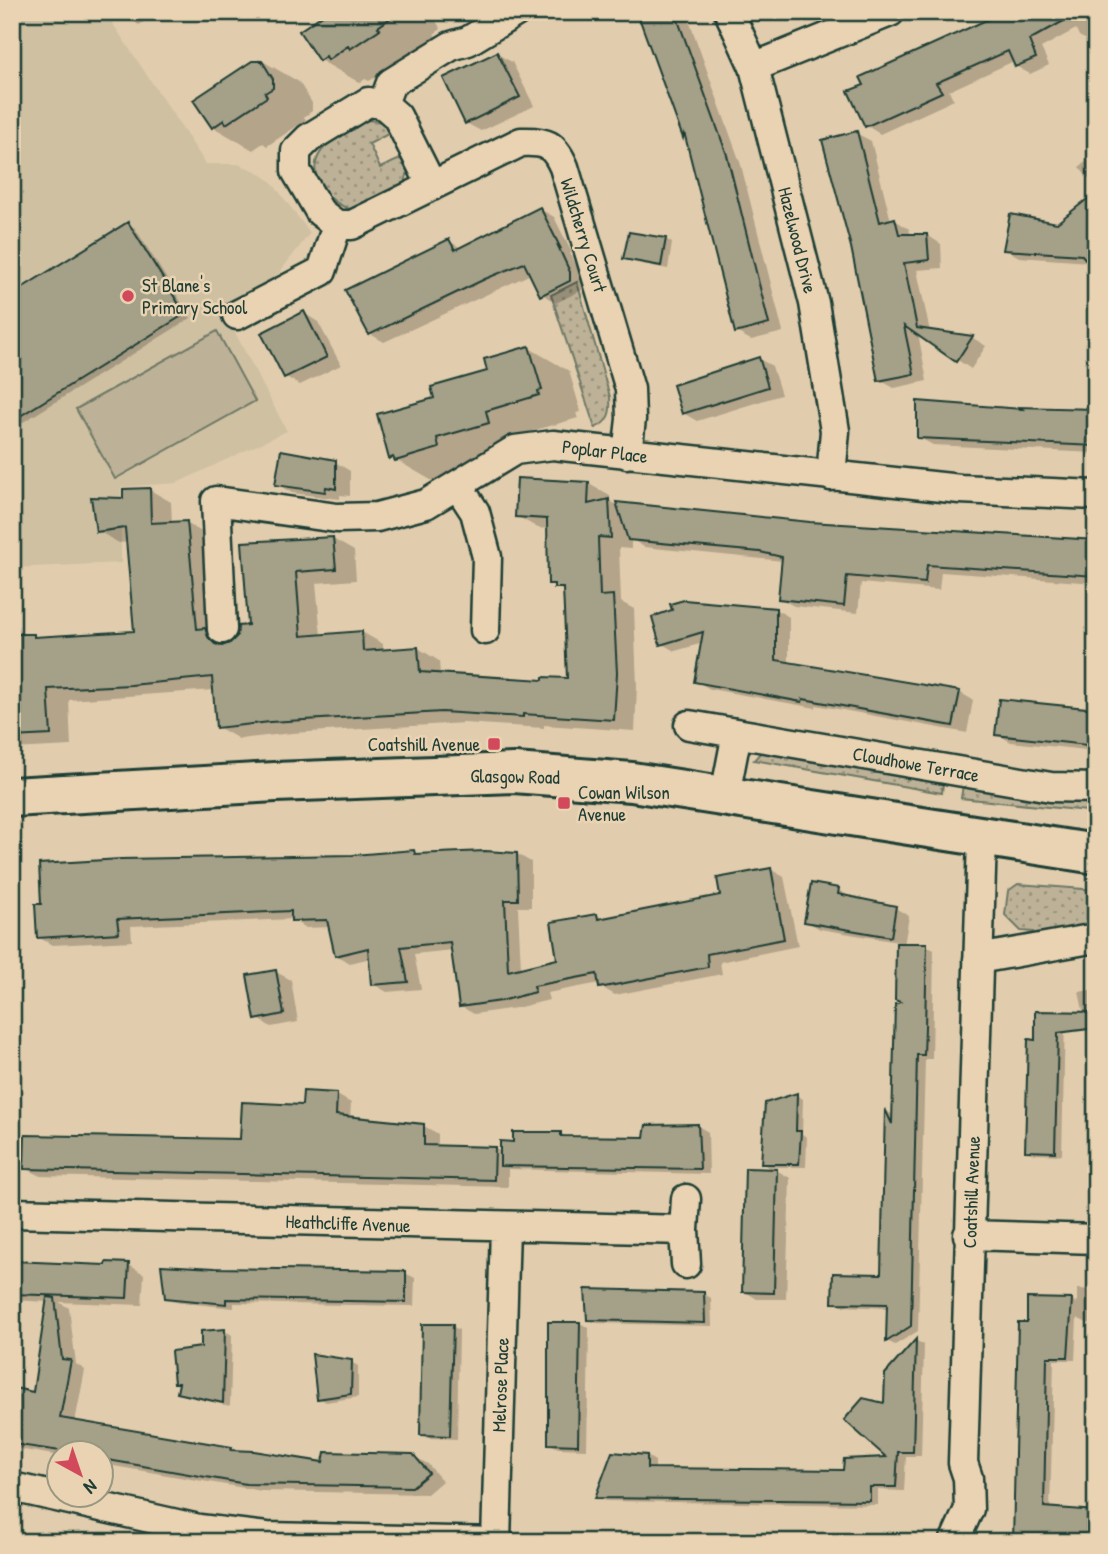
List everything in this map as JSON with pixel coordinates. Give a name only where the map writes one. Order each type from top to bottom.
[{"type":"main road","name":"Glasgow Road","points":[[12,797],[275,782],[514,773],[592,777],[725,795],[982,838],[1096,854]]},
{"type":"street","points":[[383,104],[391,83],[451,46],[468,41],[516,12]]},
{"type":"street","name":"Hazelwood Drive","points":[[729,12],[754,67],[814,303],[835,431],[831,476]]},
{"type":"street","points":[[754,67],[890,12]]},
{"type":"street","points":[[237,315],[322,271],[338,225],[320,212],[296,171],[296,151],[309,138],[368,102],[383,104],[397,116],[432,186]]},
{"type":"street","name":"Wildcherry Court","points":[[338,225],[352,225],[521,142],[541,141],[557,151],[630,389],[631,419],[627,454]]},
{"type":"street","name":"Poplar Place","points":[[222,629],[216,501],[337,518],[377,517],[426,504],[515,450],[554,445],[960,489],[1096,495]]},
{"type":"street","points":[[458,486],[475,512],[487,557],[485,630]]},
{"type":"street","name":"Cloudhowe Terrace","points":[[689,725],[1051,787],[1096,788]]},
{"type":"street","points":[[725,795],[737,733]]},
{"type":"street","name":"Coatshill Avenue","points":[[954,1542],[966,1519],[970,1500],[963,1462],[982,838]]},
{"type":"street","points":[[978,959],[1096,938]]},
{"type":"street","points":[[686,1199],[686,1264]]},
{"type":"street","name":"Heathcliffe Avenue","points":[[12,1213],[684,1230]]},
{"type":"street","name":"Melrose Place","points":[[498,1542],[505,1227]]},
{"type":"street","points":[[968,1235],[1096,1239]]},
{"type":"street","points":[[12,1487],[199,1530],[267,1536],[498,1542]]},
{"type":"shaded area","name":"St Blane's Primary School","points":[[12,12],[105,12],[206,164],[238,164],[256,171],[271,181],[310,233],[279,273],[265,285],[222,308],[287,431],[177,483],[121,487],[121,563],[12,568],[12,170],[20,164],[12,152]]},
{"type":"shaded area","points":[[368,120],[383,122],[392,132],[369,144],[380,168],[405,157],[407,175],[403,185],[353,210],[334,201],[326,193],[316,176],[315,166],[325,147]]},
{"type":"shaded area","points":[[577,282],[610,397],[608,416],[604,423],[595,428],[551,295]]},
{"type":"shaded area","points":[[217,331],[255,401],[115,479],[76,409]]},
{"type":"shaded area","points":[[769,751],[943,782],[942,793],[754,760],[761,752]]},
{"type":"shaded area","points":[[963,785],[1096,802],[1096,812],[961,798]]},
{"type":"shaded area","points":[[1018,884],[1096,890],[1096,927],[1035,938],[1033,932],[1021,931],[1005,915],[1008,891]]},
{"type":"building","points":[[327,12],[399,12],[378,27],[380,29],[350,49],[348,46],[328,60],[326,56],[319,61],[299,31]]},
{"type":"building","points":[[637,12],[675,12],[727,155],[769,324],[735,333],[684,132],[683,138]]},
{"type":"building","points":[[1004,12],[1080,12],[1029,40],[1036,58],[1015,67],[1008,51],[936,83],[942,92],[865,127],[848,91],[864,85],[860,77]]},
{"type":"building","points":[[497,52],[520,97],[465,124],[443,78]]},
{"type":"building","points":[[252,61],[262,61],[273,79],[273,88],[265,93],[267,97],[226,124],[224,120],[212,128],[193,100]]},
{"type":"building","points":[[857,131],[880,222],[895,218],[899,234],[927,234],[929,260],[904,263],[917,328],[973,336],[956,362],[904,326],[914,374],[878,381],[851,247],[822,140]]},
{"type":"building","points":[[1096,192],[1096,272],[1082,255],[1003,250],[1010,214],[1057,223]]},
{"type":"building","points":[[540,207],[560,247],[558,246],[570,272],[570,281],[540,296],[524,263],[369,335],[345,290],[449,239],[455,250]]},
{"type":"building","name":"St Blane's Primary School","points":[[128,222],[185,314],[12,421],[12,294]]},
{"type":"building","points":[[629,232],[666,238],[661,266],[623,259]]},
{"type":"building","points":[[304,311],[327,357],[284,378],[261,333]]},
{"type":"building","points":[[529,346],[542,390],[538,391],[539,395],[486,411],[489,423],[437,438],[439,448],[395,461],[393,457],[389,459],[377,414],[434,398],[431,387],[487,371],[484,359]]},
{"type":"building","points":[[759,357],[768,387],[682,414],[673,385]]},
{"type":"building","points":[[917,401],[1022,409],[1019,407],[1096,409],[1096,446],[917,438]]},
{"type":"building","points":[[281,450],[336,460],[336,489],[326,487],[325,492],[275,485]]},
{"type":"building","points":[[517,478],[589,482],[588,504],[609,499],[611,538],[598,537],[600,596],[613,595],[617,673],[614,720],[442,712],[270,722],[216,728],[212,677],[48,689],[51,735],[12,737],[12,634],[34,634],[34,637],[134,631],[125,528],[96,532],[91,497],[123,498],[123,489],[150,488],[151,523],[187,521],[197,629],[205,628],[208,637],[215,644],[222,646],[230,643],[237,636],[238,626],[248,625],[242,542],[333,537],[336,569],[296,572],[301,636],[362,631],[363,651],[418,647],[420,672],[543,680],[543,677],[567,678],[563,588],[554,588],[554,584],[548,584],[547,519],[515,517]]},
{"type":"building","points":[[616,502],[810,522],[1096,540],[1096,576],[927,565],[925,583],[847,576],[844,606],[778,599],[782,557],[760,552],[628,540]]},
{"type":"building","points":[[684,600],[776,608],[776,660],[960,691],[953,726],[694,682],[703,632],[660,645],[652,617],[672,610],[670,604]]},
{"type":"building","points":[[999,699],[1096,709],[1096,746],[995,735]]},
{"type":"building","points":[[414,850],[415,854],[485,851],[517,853],[518,900],[505,900],[508,971],[557,959],[551,922],[597,914],[598,919],[720,895],[717,878],[771,868],[784,939],[707,954],[708,967],[599,988],[597,974],[534,986],[535,992],[501,1001],[459,1007],[450,942],[401,947],[408,982],[371,985],[368,948],[335,956],[327,920],[291,921],[291,911],[117,919],[119,933],[37,938],[35,904],[41,904],[39,864],[121,859],[353,855]]},
{"type":"building","points":[[811,883],[839,888],[838,894],[896,906],[891,937],[804,922]]},
{"type":"building","points":[[896,943],[927,943],[925,1027],[924,1055],[917,1055],[911,1326],[886,1342],[887,1304],[832,1303],[833,1273],[881,1274],[885,1109],[892,1124],[895,1004],[900,1002],[895,1000]]},
{"type":"building","points":[[276,970],[284,1014],[255,1020],[247,975]]},
{"type":"building","points":[[1035,1011],[1096,1012],[1096,1028],[1058,1033],[1055,1152],[1025,1151],[1028,1039],[1035,1040]]},
{"type":"building","points":[[303,1091],[337,1093],[336,1115],[424,1124],[424,1145],[495,1147],[494,1180],[24,1169],[25,1135],[240,1139],[242,1102],[302,1105]]},
{"type":"building","points":[[797,1093],[796,1131],[801,1131],[799,1164],[761,1164],[765,1103]]},
{"type":"building","points":[[698,1124],[700,1169],[500,1166],[500,1141],[513,1142],[513,1132],[561,1132],[561,1136],[644,1137],[646,1125]]},
{"type":"building","points":[[745,1168],[777,1169],[774,1293],[742,1292]]},
{"type":"building","points":[[12,1261],[105,1265],[106,1262],[129,1263],[127,1298],[12,1294]]},
{"type":"building","points":[[161,1265],[406,1271],[406,1302],[226,1299],[226,1304],[165,1298]]},
{"type":"building","points":[[585,1289],[704,1292],[705,1323],[587,1320]]},
{"type":"building","points":[[47,1297],[55,1298],[62,1359],[71,1360],[60,1418],[232,1447],[231,1450],[323,1462],[325,1452],[413,1454],[429,1473],[412,1487],[246,1484],[116,1461],[116,1438],[46,1438],[46,1449],[12,1444],[12,1402],[15,1388],[33,1392]]},
{"type":"building","points":[[1027,1298],[1072,1299],[1068,1357],[1047,1357],[1044,1507],[1096,1511],[1096,1542],[1013,1542],[1018,1322],[1027,1322]]},
{"type":"building","points":[[548,1322],[580,1322],[578,1445],[548,1444]]},
{"type":"building","points":[[422,1324],[453,1324],[450,1436],[420,1435]]},
{"type":"building","points":[[225,1329],[223,1403],[177,1393],[179,1383],[174,1383],[171,1351],[201,1347],[201,1331]]},
{"type":"building","points":[[916,1339],[913,1452],[898,1452],[896,1487],[870,1487],[870,1501],[595,1498],[612,1452],[647,1455],[647,1468],[843,1470],[844,1459],[886,1457],[844,1420],[863,1398],[884,1403],[885,1374]]},
{"type":"building","points":[[312,1354],[352,1360],[351,1394],[317,1399]]},
{"type":"place","name":"St Blane's Primary School","points":[[128,296]]},
{"type":"place","name":"Coatshill Avenue","points":[[494,744]]},
{"type":"place","name":"Cowan Wilson Avenue","points":[[564,803]]}]
